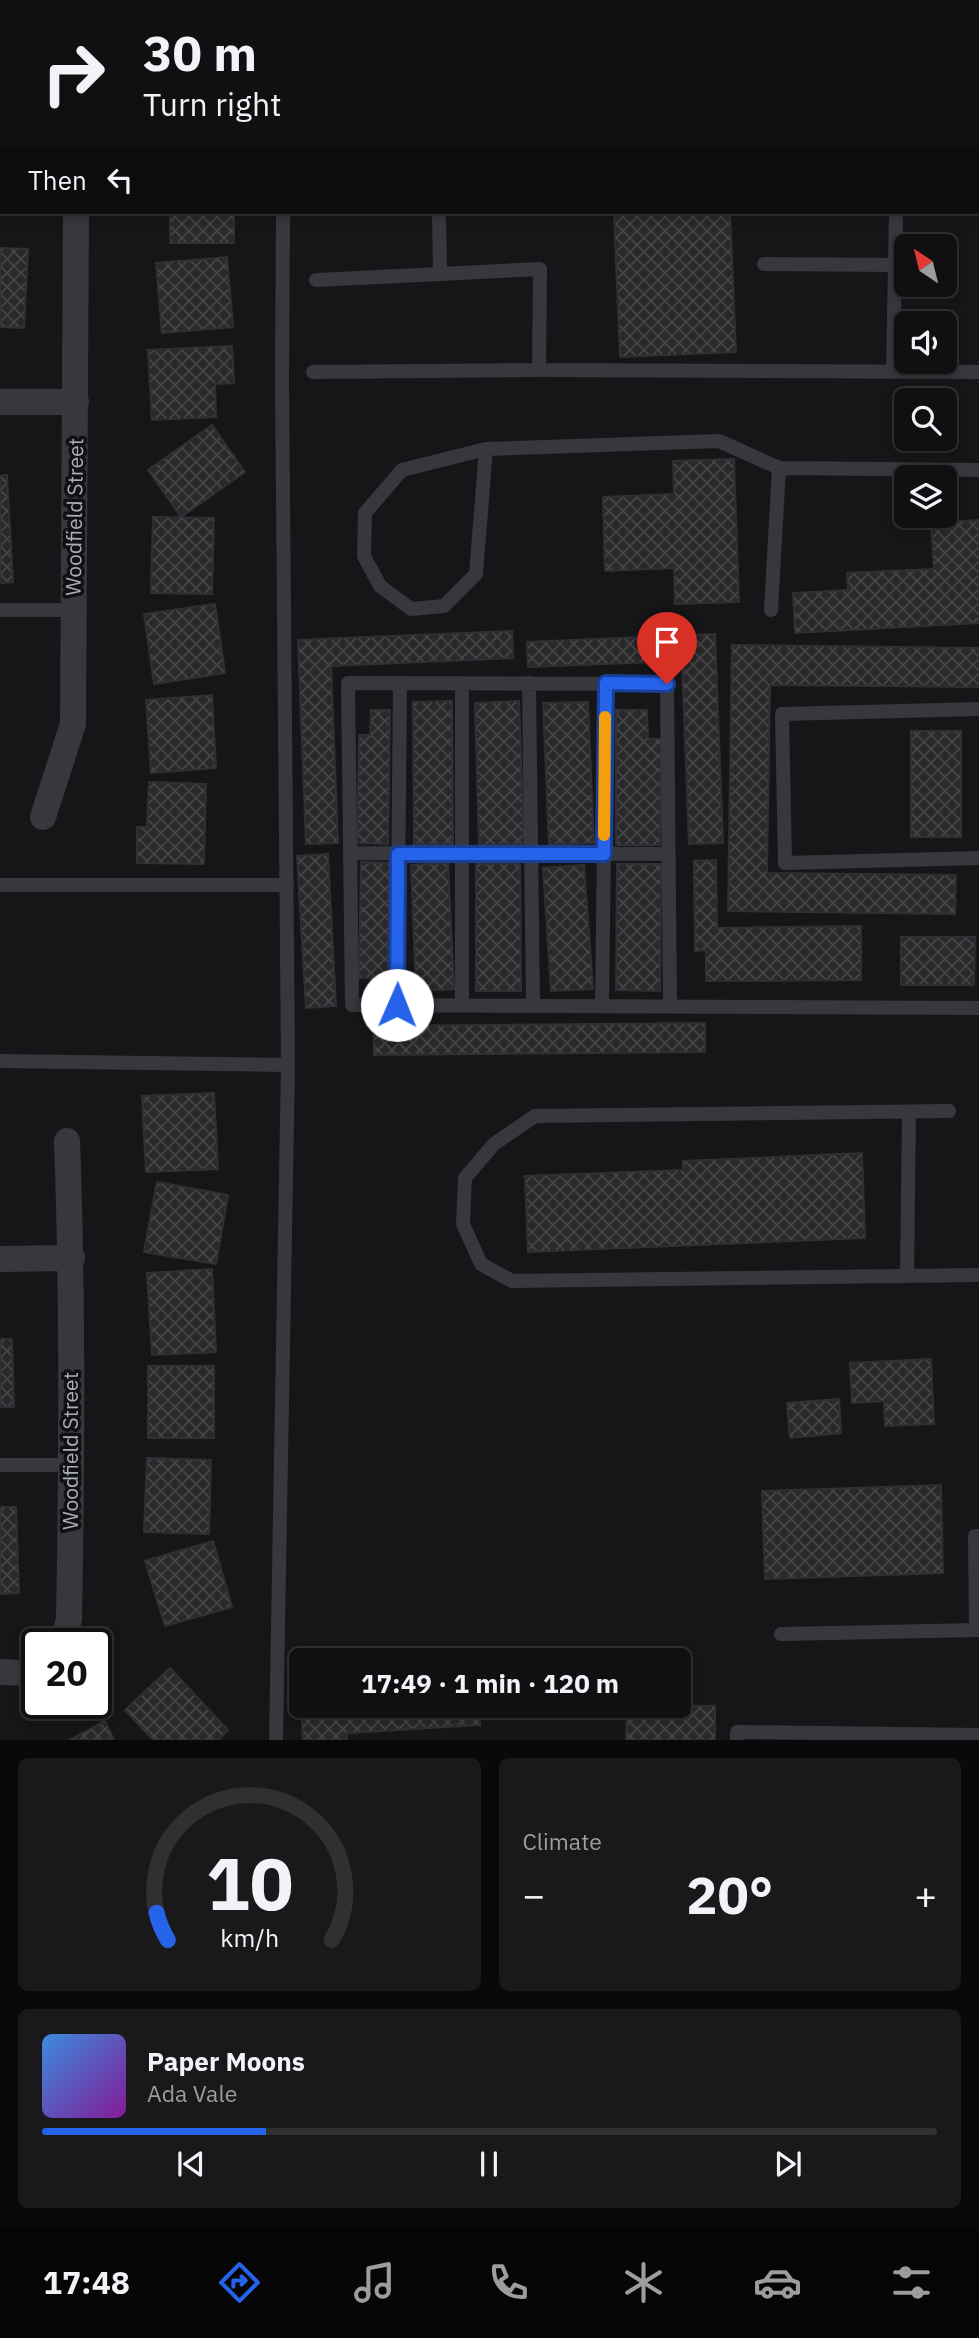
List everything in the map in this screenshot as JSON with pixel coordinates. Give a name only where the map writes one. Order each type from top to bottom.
[{"type":"street","name":"Woodfield Street","points":[[43,817],[73,724],[76,214]]},
{"type":"street","points":[[0,402],[76,402]]},
{"type":"street","name":"Woodfield Street","points":[[67,1141],[72,1258],[72,1465],[67,1628]]},
{"type":"street","points":[[0,1259],[72,1258]]},
{"type":"street","points":[[0,1672],[21,1673]]},
{"type":"lane","points":[[276,1740],[288,1065],[283,214]]},
{"type":"lane","points":[[439,214],[440,274]]},
{"type":"lane","points":[[896,214],[896,234]]},
{"type":"lane","points":[[764,264],[894,265]]},
{"type":"lane","points":[[316,280],[540,269],[539,370]]},
{"type":"lane","points":[[893,372],[894,298]]},
{"type":"lane","points":[[313,372],[979,372]]},
{"type":"lane","points":[[486,449],[476,574],[444,607],[411,609],[380,586],[364,556],[365,513],[402,470],[486,449],[719,441],[779,468],[979,470]]},
{"type":"lane","points":[[771,610],[779,468]]},
{"type":"lane","points":[[0,610],[74,610]]},
{"type":"lane","points":[[670,1006],[667,684],[348,683],[352,1005],[979,1008]]},
{"type":"lane","points":[[397,1005],[400,683]]},
{"type":"lane","points":[[462,683],[462,1005]]},
{"type":"lane","points":[[529,683],[533,1005]]},
{"type":"lane","points":[[602,1006],[606,683]]},
{"type":"lane","points":[[979,709],[782,714],[785,863],[979,858]]},
{"type":"lane","points":[[350,853],[668,854]]},
{"type":"lane","points":[[0,885],[287,885]]},
{"type":"lane","points":[[0,1061],[288,1065]]},
{"type":"lane","points":[[949,1111],[535,1116],[494,1144],[465,1178],[463,1224],[481,1264],[512,1281],[979,1275]]},
{"type":"lane","points":[[907,1276],[909,1112]]},
{"type":"lane","points":[[0,1465],[72,1465]]},
{"type":"lane","points":[[781,1634],[977,1630],[975,1536],[979,1536]]},
{"type":"lane","points":[[737,1740],[737,1732],[979,1735]]},
{"type":"building","points":[[170,214],[234,214],[234,243],[170,243]]},
{"type":"building","points":[[614,214],[730,214],[736,352],[620,357]]},
{"type":"building","points":[[0,248],[28,249],[24,328],[0,327]]},
{"type":"building","points":[[227,257],[233,327],[162,333],[156,263]]},
{"type":"building","points":[[232,346],[234,383],[215,384],[216,417],[152,420],[148,350]]},
{"type":"building","points":[[212,425],[245,472],[181,517],[148,470]]},
{"type":"building","points":[[734,459],[739,602],[675,604],[674,568],[605,571],[603,497],[674,494],[673,461]]},
{"type":"building","points":[[7,475],[13,582],[0,583],[0,476]]},
{"type":"building","points":[[153,517],[214,518],[212,594],[151,593]]},
{"type":"building","points":[[979,520],[979,623],[795,633],[793,593],[848,590],[847,573],[934,569],[931,528],[957,528],[957,521]]},
{"type":"building","points":[[215,604],[225,673],[154,684],[144,614]]},
{"type":"building","points":[[512,631],[513,658],[331,666],[338,843],[306,844],[298,640]]},
{"type":"building","points":[[715,634],[723,843],[689,844],[682,661],[528,667],[527,642]]},
{"type":"building","points":[[732,645],[979,648],[979,687],[770,685],[767,873],[956,875],[955,914],[728,911]]},
{"type":"building","points":[[212,695],[216,768],[151,773],[146,700]]},
{"type":"building","points":[[452,701],[453,844],[414,844],[413,702]]},
{"type":"building","points":[[519,701],[524,844],[479,845],[475,703]]},
{"type":"building","points":[[588,702],[594,843],[549,845],[543,703]]},
{"type":"building","points":[[371,710],[390,710],[388,844],[357,843],[359,735],[370,735]]},
{"type":"building","points":[[616,710],[647,710],[648,739],[661,739],[660,845],[616,845]]},
{"type":"building","points":[[911,731],[961,731],[961,837],[911,837]]},
{"type":"building","points":[[149,782],[206,784],[204,864],[137,863],[137,827],[147,827]]},
{"type":"building","points":[[328,854],[336,1006],[306,1008],[297,856]]},
{"type":"building","points":[[716,860],[717,928],[861,926],[861,980],[706,981],[706,950],[695,951],[694,861]]},
{"type":"building","points":[[361,862],[390,863],[388,978],[359,978]]},
{"type":"building","points":[[448,863],[454,989],[416,991],[411,865]]},
{"type":"building","points":[[476,864],[520,864],[521,991],[476,991]]},
{"type":"building","points":[[617,864],[661,864],[660,991],[616,990]]},
{"type":"building","points":[[584,865],[593,989],[551,991],[543,868]]},
{"type":"building","points":[[901,937],[975,937],[974,985],[901,985]]},
{"type":"building","points":[[705,1023],[705,1052],[374,1055],[374,1026]]},
{"type":"building","points":[[214,1093],[218,1169],[146,1172],[142,1096]]},
{"type":"building","points":[[862,1153],[865,1238],[528,1252],[525,1176],[683,1170],[683,1161]]},
{"type":"building","points":[[157,1182],[228,1195],[216,1264],[144,1252]]},
{"type":"building","points":[[212,1269],[216,1352],[152,1355],[147,1273]]},
{"type":"building","points":[[0,1339],[12,1339],[14,1407],[0,1407]]},
{"type":"building","points":[[931,1359],[934,1424],[885,1426],[884,1401],[852,1403],[850,1363]]},
{"type":"building","points":[[148,1366],[214,1366],[214,1438],[148,1438]]},
{"type":"building","points":[[839,1399],[841,1433],[790,1438],[787,1403]]},
{"type":"building","points":[[147,1458],[211,1460],[209,1534],[144,1532]]},
{"type":"building","points":[[941,1485],[943,1573],[765,1579],[762,1491]]},
{"type":"building","points":[[0,1507],[16,1507],[19,1593],[0,1594]]},
{"type":"building","points":[[213,1541],[232,1607],[165,1626],[145,1561]]},
{"type":"building","points":[[170,1668],[228,1730],[219,1740],[153,1740],[125,1710]]},
{"type":"building","points":[[691,1706],[715,1706],[715,1740],[626,1740],[627,1718],[691,1718]]},
{"type":"building","points":[[302,1718],[480,1718],[480,1725],[347,1733],[347,1740],[303,1740]]},
{"type":"building","points":[[105,1721],[114,1740],[70,1740]]},
{"type":"slow traffic","points":[[604,835],[605,717]]},
{"type":"route","points":[[397,1005],[398,854],[604,854],[606,683],[667,684]]}]
